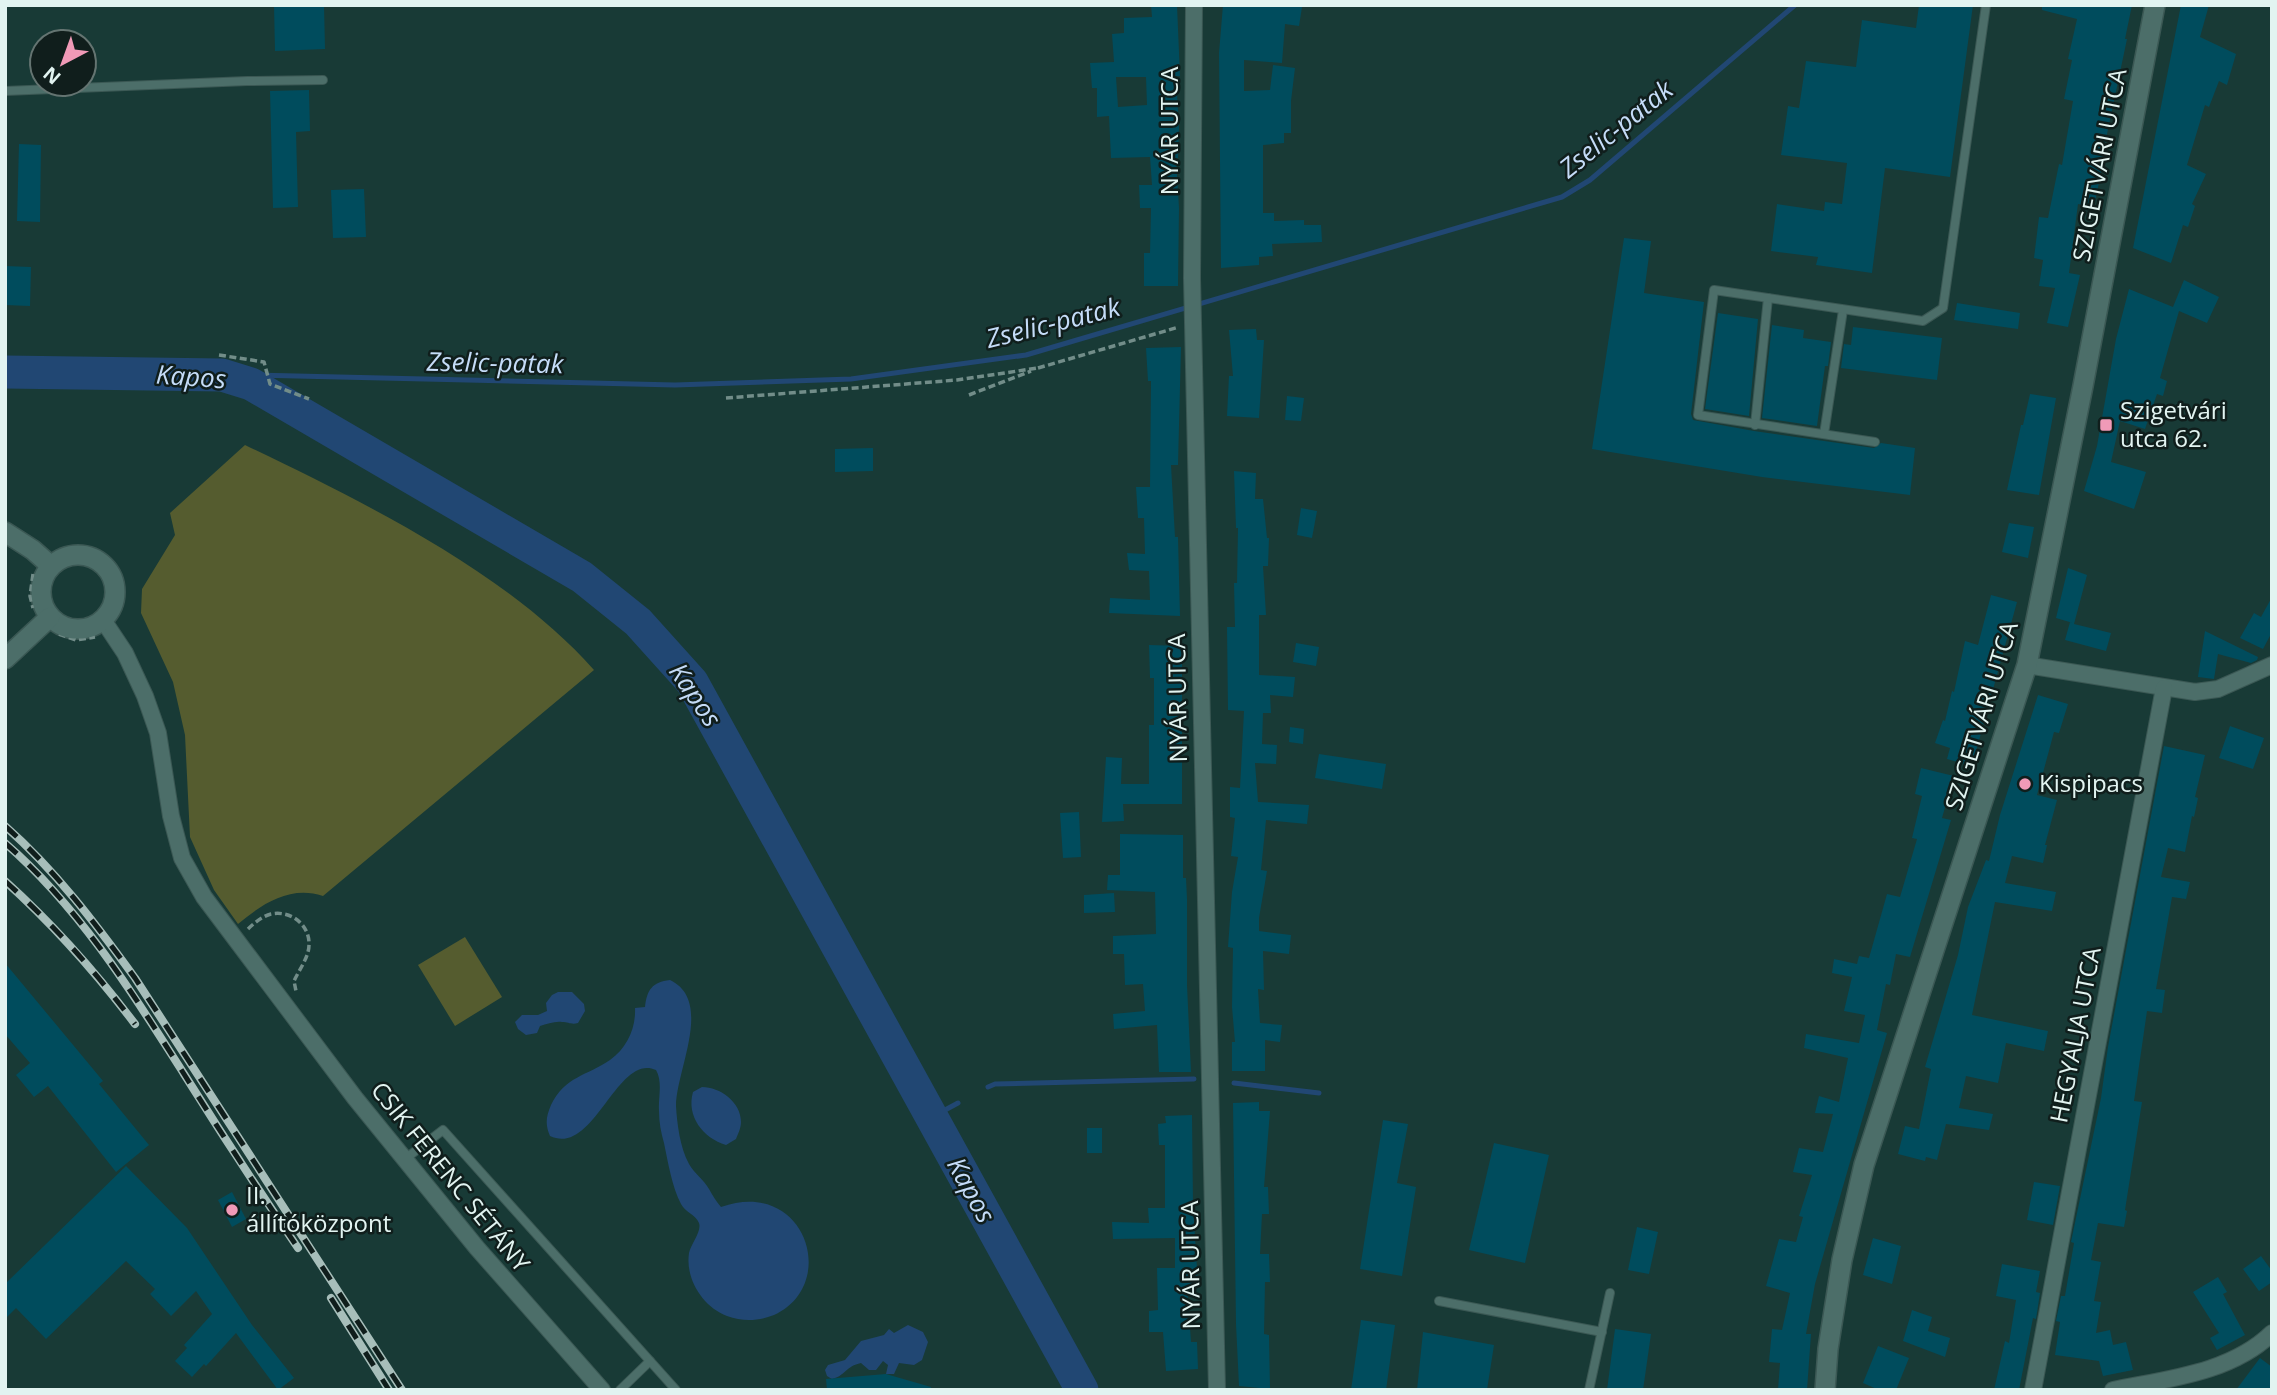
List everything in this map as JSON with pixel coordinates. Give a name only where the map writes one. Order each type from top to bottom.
[{"type":"street","name":"NYÁR UTCA","points":[[1194,5],[1192,278],[1217,1390]]},
{"type":"street","name":"SZIGETVÁRI UTCA","points":[[1825,1390],[1828,1349],[1842,1261],[1864,1165],[2027,665],[2155,5]]},
{"type":"street","points":[[5,532],[33,550],[44,567],[42,614],[5,659]]},
{"type":"street","points":[[42,614],[71,629],[82,629],[103,620],[115,599],[111,575],[104,565],[95,559],[83,555],[69,555],[44,567]]},
{"type":"street","name":"CSIK FERENC SÉTÁNY","points":[[103,620],[125,653],[145,696],[158,733],[170,816],[182,858],[204,897],[235,941],[405,1159],[477,1248],[602,1390]]},
{"type":"street","points":[[2027,665],[2195,692],[2218,689],[2272,665]]},
{"type":"street","name":"HEGYALJA UTCA","points":[[2033,1390],[2164,688]]},
{"type":"street","points":[[2113,1390],[2210,1370],[2260,1345],[2272,1333]]},
{"type":"lane","points":[[1875,442],[1698,415],[1714,290],[1923,321],[1943,308],[1986,5]]},
{"type":"lane","points":[[5,91],[323,80]]},
{"type":"lane","points":[[1755,425],[1768,298]]},
{"type":"lane","points":[[1824,434],[1843,310]]},
{"type":"lane","points":[[405,1159],[443,1130],[676,1390]]},
{"type":"lane","points":[[1589,1390],[1610,1293]]},
{"type":"lane","points":[[1439,1301],[1602,1332]]},
{"type":"lane","points":[[620,1390],[650,1361]]},
{"type":"path","points":[[969,396],[1038,368],[1194,315]]},
{"type":"path","points":[[219,355],[264,364],[270,384],[309,399]]},
{"type":"path","points":[[726,398],[957,380],[1038,368]]},
{"type":"path","points":[[42,614],[30,596],[31,579],[44,567]]},
{"type":"path","points":[[235,941],[268,914],[293,916],[304,928],[310,942],[308,954],[294,981],[299,1000]]},
{"type":"green space","points":[[245,445],[384,515],[476,570],[559,634],[594,670],[323,896],[299,893],[277,898],[238,924],[214,890],[190,837],[185,735],[173,682],[141,613],[142,589],[175,535],[170,513]]},
{"type":"green space","points":[[465,937],[502,997],[455,1026],[418,965]]},
{"type":"water","points":[[670,980],[683,990],[689,1003],[691,1020],[676,1106],[681,1143],[689,1164],[721,1207],[750,1202],[774,1207],[793,1220],[804,1238],[809,1260],[806,1281],[794,1301],[768,1317],[745,1320],[718,1312],[703,1299],[693,1282],[688,1263],[689,1253],[699,1230],[699,1223],[681,1204],[673,1182],[660,1127],[660,1085],[656,1070],[642,1069],[629,1076],[580,1132],[566,1138],[550,1136],[548,1132],[547,1117],[557,1095],[570,1082],[610,1060],[621,1050],[634,1023],[635,1008],[645,1007],[647,996],[655,985]]},
{"type":"water","points":[[558,992],[572,992],[584,1004],[585,1011],[578,1023],[551,1023],[540,1026],[537,1033],[526,1035],[518,1029],[515,1022],[522,1015],[538,1015],[547,1011],[546,1003]]},
{"type":"water","points":[[702,1087],[716,1090],[728,1097],[740,1115],[740,1129],[736,1139],[726,1145],[710,1137],[694,1117],[691,1101],[693,1092]]},
{"type":"water","points":[[908,1325],[923,1332],[928,1342],[922,1360],[914,1365],[899,1363],[894,1374],[886,1374],[888,1365],[883,1361],[876,1370],[869,1370],[861,1363],[836,1378],[827,1376],[825,1370],[828,1365],[845,1360],[861,1341],[884,1335],[889,1329],[894,1333]]},
{"type":"building","points":[[274,5],[324,5],[325,49],[275,51]]},
{"type":"building","points":[[1151,5],[1177,5],[1180,76],[1176,76],[1179,128],[1176,158],[1179,208],[1178,286],[1144,286],[1144,253],[1150,253],[1151,208],[1140,208],[1139,185],[1152,185],[1150,157],[1111,158],[1109,116],[1097,117],[1097,88],[1092,88],[1090,63],[1114,62],[1112,34],[1124,33],[1124,18],[1152,17]],"holes":[[[1116,77],[1146,77],[1147,105],[1118,107]]]},
{"type":"building","points":[[1223,5],[1302,7],[1299,26],[1285,24],[1282,63],[1244,60],[1244,91],[1270,90],[1273,65],[1295,68],[1291,133],[1284,133],[1284,143],[1263,145],[1263,213],[1274,213],[1274,221],[1304,220],[1304,225],[1321,225],[1322,242],[1272,244],[1273,256],[1259,257],[1259,265],[1221,268],[1219,53]]},
{"type":"building","points":[[1919,5],[1973,5],[1950,177],[1885,168],[1872,273],[1816,265],[1818,257],[1771,251],[1777,204],[1824,211],[1825,202],[1842,204],[1847,163],[1781,155],[1788,106],[1799,108],[1806,61],[1856,67],[1862,20],[1916,28]]},
{"type":"building","points":[[2042,5],[2132,5],[2094,207],[2078,204],[2069,273],[2080,275],[2068,327],[2047,323],[2055,288],[2039,286],[2043,260],[2034,258],[2039,217],[2048,218],[2059,164],[2062,165],[2073,101],[2064,99],[2072,60],[2068,59],[2077,19],[2042,10]]},
{"type":"building","points":[[2181,5],[2209,5],[2200,37],[2236,54],[2227,85],[2219,81],[2209,107],[2205,105],[2187,165],[2206,174],[2192,204],[2195,206],[2188,227],[2183,225],[2171,263],[2133,248]]},
{"type":"building","points":[[309,90],[310,131],[296,132],[298,207],[273,208],[270,91]]},
{"type":"building","points":[[19,144],[41,145],[40,222],[17,221]]},
{"type":"building","points":[[364,189],[366,237],[333,238],[331,190]]},
{"type":"building","points":[[1624,238],[1651,241],[1644,293],[1704,302],[1691,414],[1693,420],[1874,448],[1881,443],[1915,448],[1910,495],[1762,477],[1592,449]]},
{"type":"building","points":[[5,266],[31,267],[30,306],[5,305]]},
{"type":"building","points":[[2184,280],[2219,297],[2207,323],[2179,311],[2160,378],[2167,381],[2163,396],[2157,394],[2145,429],[2120,421],[2111,462],[2146,472],[2134,509],[2084,491],[2097,446],[2116,339],[2129,289],[2173,307]]},
{"type":"building","points":[[1957,303],[2020,313],[2018,329],[1954,320]]},
{"type":"building","points":[[1718,313],[1758,319],[1749,416],[1705,409]]},
{"type":"building","points":[[1772,325],[1804,330],[1803,338],[1831,342],[1817,426],[1762,418]]},
{"type":"building","points":[[1853,327],[1942,338],[1937,380],[1841,368],[1844,344],[1851,345]]},
{"type":"building","points":[[1256,329],[1257,340],[1264,340],[1259,418],[1227,416],[1229,376],[1233,376],[1229,330]]},
{"type":"building","points":[[1181,347],[1178,465],[1171,465],[1175,537],[1178,537],[1180,616],[1109,613],[1110,598],[1150,600],[1149,571],[1129,570],[1127,553],[1145,554],[1144,518],[1138,518],[1136,487],[1150,487],[1151,381],[1148,381],[1146,348]]},
{"type":"building","points":[[2030,394],[2056,398],[2039,495],[2007,490]]},
{"type":"building","points":[[1287,396],[1304,398],[1301,421],[1285,420]]},
{"type":"building","points":[[873,448],[873,471],[835,472],[835,449]]},
{"type":"building","points":[[1234,471],[1256,473],[1255,499],[1263,499],[1269,538],[1268,566],[1263,566],[1266,615],[1259,615],[1259,675],[1295,677],[1293,697],[1270,695],[1271,713],[1263,713],[1262,744],[1277,745],[1276,764],[1255,763],[1258,802],[1309,805],[1307,824],[1266,820],[1261,870],[1267,871],[1259,931],[1291,935],[1289,954],[1263,951],[1264,990],[1258,989],[1260,1023],[1282,1025],[1280,1042],[1265,1040],[1265,1071],[1232,1071],[1232,1042],[1235,1042],[1232,1007],[1233,948],[1228,947],[1238,857],[1231,856],[1235,818],[1230,817],[1230,787],[1240,788],[1244,711],[1228,710],[1227,627],[1235,627],[1234,583],[1237,583],[1238,528]]},
{"type":"building","points":[[1301,508],[1317,511],[1312,538],[1297,535]]},
{"type":"building","points":[[2009,523],[2034,527],[2028,558],[2002,552]]},
{"type":"building","points":[[2068,568],[2087,575],[2074,624],[2111,633],[2106,651],[2065,640],[2070,622],[2056,618]]},
{"type":"building","points":[[1991,595],[2017,602],[1972,766],[1947,759],[1950,748],[1935,743],[1943,720],[1945,721],[1952,691],[1954,692],[1965,641],[1978,645]]},
{"type":"building","points":[[2272,597],[2272,632],[2263,649],[2240,638],[2254,613],[2261,617]]},
{"type":"building","points":[[2205,631],[2258,657],[2257,660],[2251,663],[2218,654],[2214,679],[2198,677]]},
{"type":"building","points":[[1296,643],[1319,647],[1316,666],[1293,662]]},
{"type":"building","points":[[1149,645],[1182,646],[1182,804],[1123,804],[1124,821],[1102,822],[1106,757],[1122,758],[1121,784],[1149,784],[1149,725],[1154,725],[1154,678],[1150,678]]},
{"type":"building","points":[[2038,695],[2068,704],[2059,733],[2054,732],[2037,795],[2057,800],[2043,863],[2012,856],[2005,883],[2056,892],[2052,911],[1995,902],[1972,1015],[2048,1031],[2044,1051],[2006,1043],[1998,1083],[1966,1076],[1959,1108],[1993,1114],[1989,1130],[1946,1124],[1937,1160],[1926,1157],[1925,1161],[1898,1154],[1905,1126],[1919,1129],[1931,1069],[1925,1067],[1958,955],[1968,907],[1986,860],[1989,861],[2000,815]]},
{"type":"building","points":[[2230,726],[2264,738],[2253,769],[2219,758]]},
{"type":"building","points":[[1290,727],[1304,729],[1303,744],[1289,742]]},
{"type":"building","points":[[2164,746],[2205,755],[2185,852],[2168,848],[2161,877],[2190,882],[2186,899],[2172,897],[2156,989],[2165,990],[2162,1013],[2147,1011],[2134,1101],[2142,1102],[2124,1227],[2098,1223],[2091,1260],[2101,1262],[2094,1301],[2101,1302],[2096,1333],[2110,1330],[2113,1345],[2126,1342],[2133,1370],[2103,1376],[2099,1361],[2055,1355],[2060,1322],[2056,1321],[2061,1296],[2065,1296],[2074,1243],[2071,1242],[2101,1098]]},
{"type":"building","points":[[1319,754],[1386,764],[1382,789],[1315,778]]},
{"type":"building","points":[[1921,768],[1954,776],[1942,818],[1951,820],[1910,957],[1896,954],[1890,985],[1886,984],[1877,1030],[1887,1033],[1815,1284],[1806,1334],[1811,1334],[1807,1390],[1778,1390],[1780,1363],[1769,1362],[1772,1329],[1782,1330],[1790,1293],[1766,1286],[1779,1239],[1796,1242],[1803,1217],[1799,1216],[1812,1175],[1793,1172],[1799,1148],[1823,1152],[1833,1114],[1815,1113],[1819,1096],[1839,1102],[1848,1058],[1804,1048],[1806,1034],[1859,1043],[1865,1015],[1844,1011],[1852,977],[1832,973],[1834,959],[1857,964],[1859,956],[1869,958],[1887,894],[1900,897],[1917,839],[1912,838],[1922,796],[1915,794]]},
{"type":"building","points":[[1079,812],[1081,857],[1063,858],[1060,813]]},
{"type":"building","points":[[1120,834],[1183,835],[1191,1072],[1159,1072],[1157,1025],[1114,1029],[1113,1014],[1145,1011],[1143,984],[1125,985],[1124,954],[1113,954],[1113,936],[1156,934],[1155,892],[1107,890],[1108,875],[1120,875]]},
{"type":"building","points":[[1114,893],[1115,912],[1084,913],[1084,895]]},
{"type":"building","points":[[5,963],[103,1081],[99,1084],[149,1145],[116,1172],[48,1086],[34,1097],[16,1075],[30,1063],[5,1034]]},
{"type":"building","points":[[1259,1102],[1259,1111],[1270,1111],[1264,1187],[1268,1187],[1269,1214],[1262,1214],[1260,1254],[1269,1254],[1270,1282],[1265,1282],[1264,1334],[1269,1335],[1270,1389],[1239,1386],[1236,1324],[1233,1103]]},
{"type":"building","points":[[1192,1115],[1193,1206],[1198,1285],[1187,1285],[1191,1342],[1197,1342],[1198,1369],[1166,1371],[1163,1332],[1149,1332],[1149,1311],[1158,1310],[1157,1268],[1175,1268],[1175,1238],[1113,1239],[1112,1222],[1149,1223],[1148,1208],[1165,1208],[1165,1145],[1159,1145],[1158,1124],[1166,1123],[1165,1116]]},
{"type":"building","points":[[1383,1120],[1408,1124],[1397,1183],[1416,1187],[1402,1276],[1360,1269]]},
{"type":"building","points":[[1087,1128],[1102,1128],[1102,1153],[1087,1153]]},
{"type":"building","points":[[1494,1143],[1549,1155],[1525,1263],[1469,1250]]},
{"type":"building","points":[[126,1166],[187,1228],[252,1325],[294,1378],[278,1390],[236,1333],[206,1366],[204,1364],[192,1377],[175,1361],[187,1348],[184,1345],[212,1314],[196,1291],[171,1316],[150,1294],[155,1289],[126,1261],[46,1339],[16,1308],[5,1319],[5,1284]]},
{"type":"building","points":[[2034,1182],[2060,1186],[2053,1225],[2027,1220]]},
{"type":"building","name":"II. állítóközpont","points":[[232,1192],[246,1219],[232,1227],[218,1200]]},
{"type":"building","points":[[1637,1227],[1658,1232],[1649,1274],[1628,1270]]},
{"type":"building","points":[[1873,1238],[1901,1246],[1892,1284],[1863,1275]]},
{"type":"building","points":[[2261,1256],[2272,1271],[2272,1282],[2259,1291],[2243,1269]]},
{"type":"building","points":[[2002,1264],[2040,1271],[2036,1292],[2040,1293],[2036,1319],[2033,1318],[2019,1390],[1994,1390],[2005,1341],[2009,1343],[2016,1300],[1996,1296]]},
{"type":"building","points":[[2218,1277],[2227,1292],[2223,1294],[2245,1335],[2217,1350],[2210,1338],[2219,1333],[2193,1292]]},
{"type":"building","points":[[1912,1310],[1932,1317],[1928,1331],[1950,1338],[1945,1357],[1903,1341]]},
{"type":"building","points":[[1361,1320],[1395,1325],[1386,1390],[1351,1390]]},
{"type":"building","points":[[1615,1329],[1651,1334],[1643,1390],[1607,1390]]},
{"type":"building","points":[[1423,1332],[1494,1345],[1487,1390],[1417,1390]]},
{"type":"building","points":[[1878,1346],[1909,1358],[1896,1390],[1879,1390],[1863,1383]]},
{"type":"building","points":[[2260,1358],[2272,1367],[2272,1390],[2236,1390]]},
{"type":"building","points":[[886,1374],[931,1387],[931,1390],[827,1390],[826,1379]]},
{"type":"waterway","name":"Zselic-patak","points":[[236,378],[254,375],[675,385],[851,379],[1026,355],[1562,197],[1590,180],[1795,5]]},
{"type":"waterway","name":"Kapos","points":[[5,372],[222,375],[251,384],[582,577],[638,622],[692,682],[1082,1390]]},
{"type":"waterway","points":[[988,1087],[995,1084],[1194,1079]]},
{"type":"waterway","points":[[1234,1083],[1319,1093]]},
{"type":"waterway","points":[[932,1117],[958,1103]]},
{"type":"railway","points":[[5,826],[74,898],[135,978],[402,1390]]},
{"type":"railway","points":[[5,843],[57,895],[103,952],[298,1248]]},
{"type":"railway","points":[[5,881],[73,949],[135,1024]]},
{"type":"railway","points":[[331,1298],[389,1390]]},
{"type":"place","name":"Szigetvári utca 62.","points":[[2106,425]]},
{"type":"place","name":"Kispipacs","points":[[2025,784]]},
{"type":"place","name":"II. állítóközpont","points":[[232,1210]]}]
